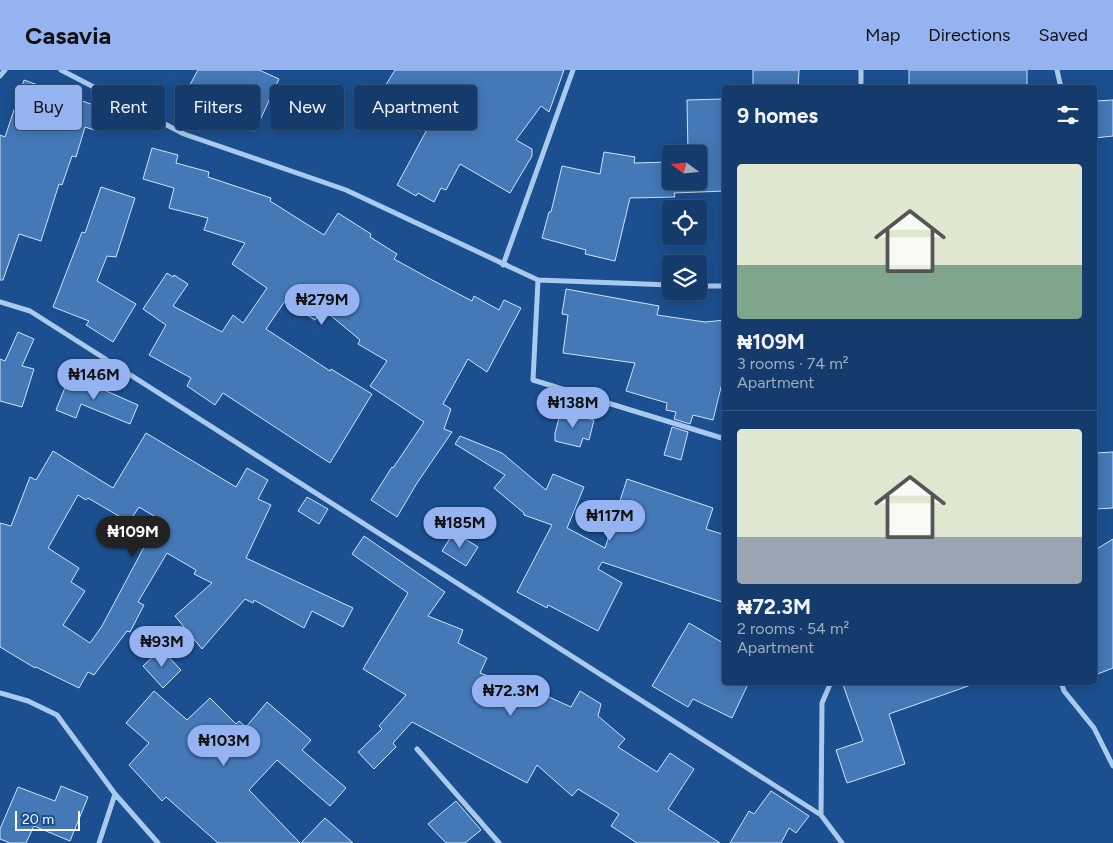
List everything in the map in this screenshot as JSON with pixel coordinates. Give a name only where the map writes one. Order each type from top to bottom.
[{"type":"street","points":[[0,76],[5,70]]},
{"type":"street","points":[[61,70],[184,134],[346,190],[538,280],[662,285]]},
{"type":"street","points":[[503,265],[573,70]]},
{"type":"street","points":[[861,70],[861,83]]},
{"type":"street","points":[[1058,70],[1060,85]]},
{"type":"street","points":[[538,280],[533,380],[722,439]]},
{"type":"street","points":[[707,286],[722,286]]},
{"type":"street","points":[[0,302],[30,311],[821,815],[842,843]]},
{"type":"street","points":[[821,815],[822,703],[830,685]]},
{"type":"street","points":[[1062,685],[1064,691],[1094,728],[1113,766]]},
{"type":"street","points":[[0,693],[28,701],[57,715],[115,794],[158,843]]},
{"type":"street","points":[[417,749],[499,843]]},
{"type":"street","points":[[99,843],[115,794]]},
{"type":"building","points":[[198,70],[259,70],[279,79],[276,85],[270,85],[270,98],[260,120],[260,85],[190,85]]},
{"type":"building","points":[[395,70],[564,70],[549,112],[541,106],[516,140],[532,149],[532,156],[510,193],[460,164],[446,190],[441,188],[434,202],[418,193],[416,196],[397,185],[427,130],[477,130],[477,85],[386,85]]},
{"type":"building","points":[[753,70],[799,70],[798,85],[753,85]]},
{"type":"building","points":[[909,70],[1027,70],[1027,85],[909,85]]},
{"type":"building","points":[[24,80],[38,85],[22,85]]},
{"type":"building","points":[[722,99],[722,191],[674,193],[675,197],[630,198],[615,261],[585,254],[586,250],[542,238],[549,212],[551,212],[562,166],[600,174],[604,152],[635,157],[634,163],[662,162],[662,190],[708,190],[708,145],[688,145],[687,100]]},
{"type":"building","points":[[1113,100],[1113,136],[1097,138],[1097,101]]},
{"type":"building","points":[[82,101],[92,104],[92,129],[85,127],[76,157],[72,156],[62,185],[59,184],[41,241],[19,234],[3,280],[0,280],[0,135],[5,137],[15,107],[15,130],[82,130]]},
{"type":"building","points":[[152,148],[178,155],[176,163],[209,172],[208,177],[271,198],[270,201],[324,235],[338,213],[371,234],[370,237],[397,254],[394,259],[472,301],[474,296],[499,310],[504,300],[521,308],[487,372],[468,359],[443,404],[451,409],[444,429],[452,432],[417,483],[397,517],[371,500],[424,422],[370,386],[387,361],[358,344],[360,340],[323,309],[315,320],[285,301],[266,329],[330,371],[331,369],[372,394],[330,463],[223,393],[215,405],[187,386],[191,378],[149,355],[166,325],[143,309],[167,273],[188,284],[173,306],[222,332],[233,315],[243,323],[267,288],[232,264],[245,243],[204,230],[208,218],[169,208],[174,188],[143,179]]},
{"type":"building","points":[[101,187],[135,198],[116,257],[107,256],[97,281],[136,304],[113,342],[86,325],[89,321],[53,307],[82,232],[85,233]]},
{"type":"building","points":[[566,289],[659,306],[657,315],[705,322],[722,320],[722,383],[713,420],[693,415],[690,424],[674,419],[676,412],[666,410],[667,403],[626,391],[635,363],[563,353],[568,315],[562,314]]},
{"type":"building","points":[[18,332],[34,339],[22,366],[34,369],[22,407],[0,401],[0,359],[5,361]]},
{"type":"building","points":[[70,375],[138,405],[130,424],[81,404],[76,418],[56,410]]},
{"type":"building","points":[[561,411],[594,420],[589,440],[583,438],[580,447],[555,441],[555,433]]},
{"type":"building","points":[[672,427],[688,432],[681,460],[664,455]]},
{"type":"building","points":[[146,433],[236,487],[247,468],[268,480],[258,499],[271,505],[246,558],[353,608],[343,627],[312,611],[304,628],[254,600],[253,603],[245,599],[202,649],[175,616],[212,583],[194,574],[196,570],[167,553],[138,602],[144,605],[130,632],[127,631],[94,675],[88,672],[79,688],[35,668],[0,647],[0,523],[11,526],[30,477],[36,480],[53,451],[113,488]],"holes":[[[78,495],[86,500],[88,498],[129,522],[139,507],[159,519],[102,626],[90,643],[63,625],[85,591],[71,582],[79,568],[48,548]]]},
{"type":"building","points":[[460,436],[502,453],[546,490],[553,474],[584,487],[567,528],[605,548],[627,479],[713,508],[706,529],[722,534],[722,602],[602,562],[598,569],[622,583],[598,631],[548,605],[547,608],[517,592],[552,525],[524,515],[494,488],[505,475],[455,444]]},
{"type":"building","points":[[1113,452],[1113,508],[1097,509],[1097,453]]},
{"type":"building","points":[[307,497],[328,509],[319,524],[298,511]]},
{"type":"building","points":[[454,532],[478,547],[466,566],[442,551]]},
{"type":"building","points":[[364,536],[445,592],[428,616],[463,630],[458,643],[487,658],[480,673],[526,689],[527,687],[571,707],[580,691],[601,704],[598,716],[625,739],[618,747],[657,772],[670,753],[694,769],[668,809],[720,843],[637,843],[611,826],[619,814],[578,789],[572,796],[537,765],[527,783],[412,722],[393,743],[396,747],[374,769],[358,752],[382,729],[379,726],[406,695],[363,669],[408,593],[352,554]]},
{"type":"building","points":[[1113,539],[1113,668],[1097,674],[1097,549]]},
{"type":"building","points":[[689,623],[722,642],[722,685],[748,685],[732,718],[693,699],[688,707],[652,686]]},
{"type":"building","points":[[161,649],[181,670],[163,688],[143,666]]},
{"type":"building","points":[[843,685],[971,685],[889,714],[905,764],[847,783],[836,750],[863,741]]},
{"type":"building","points":[[154,691],[187,720],[210,698],[236,724],[239,721],[246,727],[267,702],[311,740],[302,750],[346,788],[330,806],[277,760],[249,790],[300,843],[218,843],[166,797],[162,801],[129,765],[149,743],[126,723]]},
{"type":"building","points":[[61,786],[88,797],[70,841],[34,826],[26,843],[10,843],[0,839],[0,829],[18,787],[55,801]]},
{"type":"building","points":[[771,791],[809,816],[796,833],[789,828],[781,843],[730,843],[749,811],[754,814]]},
{"type":"building","points":[[456,801],[481,830],[465,843],[446,843],[428,824]]},
{"type":"building","points":[[325,818],[353,843],[301,843]]}]
